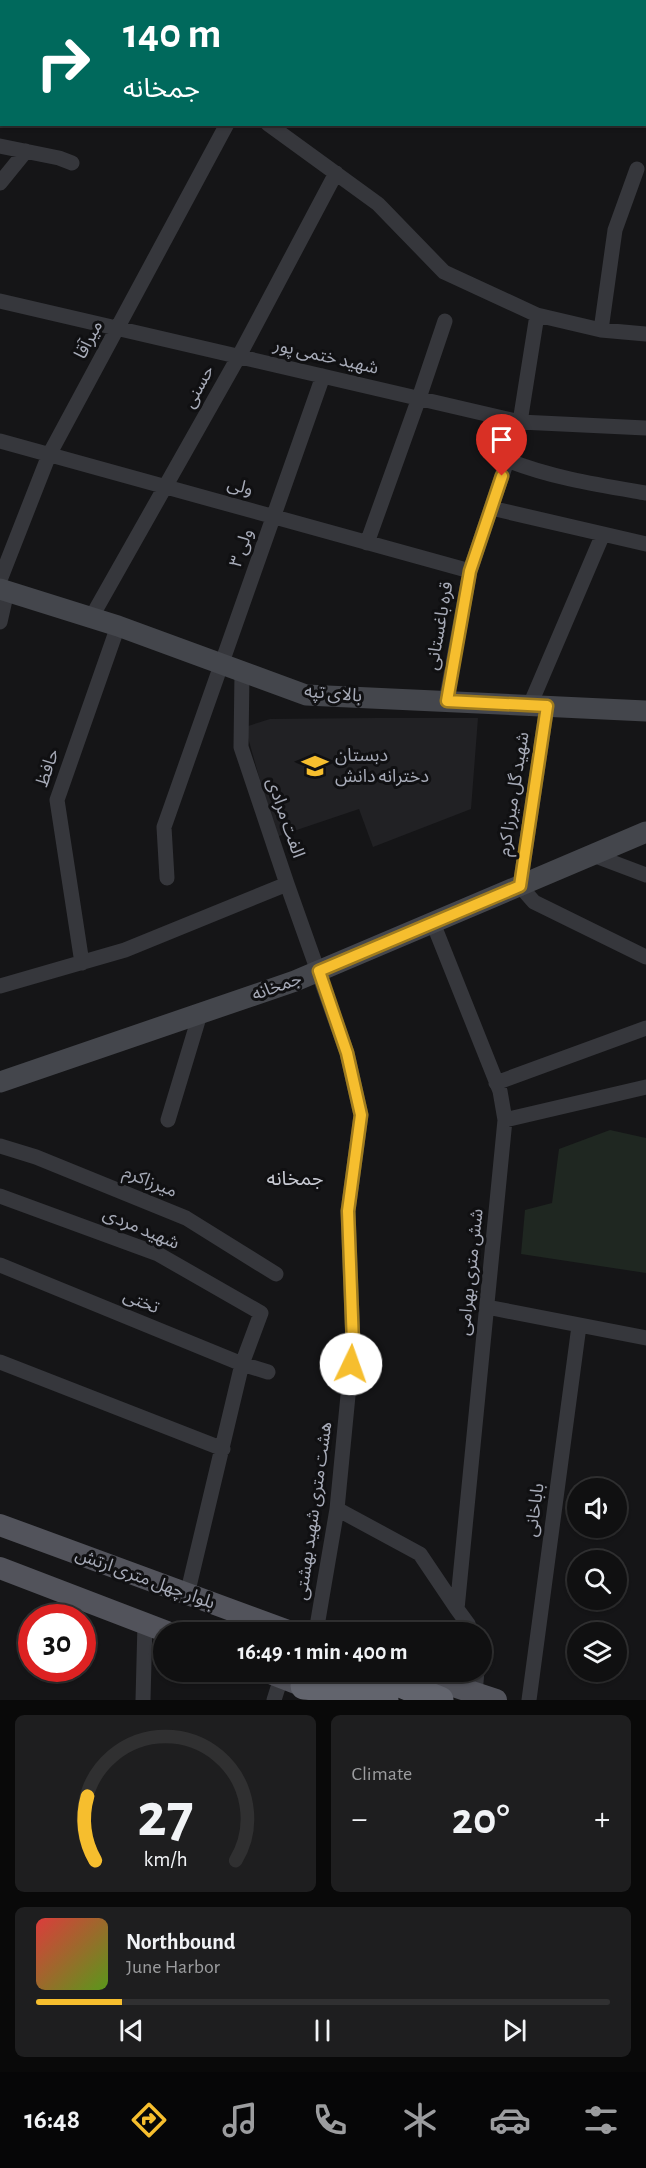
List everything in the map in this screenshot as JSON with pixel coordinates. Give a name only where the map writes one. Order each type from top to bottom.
[{"type":"highway","points":[[307,1682],[360,1691],[385,1700]]},
{"type":"highway","points":[[395,1682],[440,1700]]},
{"type":"main road","name":"بلوار چهل متری ارتش","points":[[0,1525],[263,1622]]},
{"type":"main road","points":[[0,1568],[153,1626]]},
{"type":"main road","points":[[293,1682],[338,1700]]},
{"type":"main road","points":[[457,1682],[483,1688]]},
{"type":"street","name":"میرآقا","points":[[0,622],[2,587],[50,455],[226,126]]},
{"type":"street","points":[[271,126],[378,204],[444,272],[537,315],[601,330],[646,334]]},
{"type":"street","points":[[0,146],[59,158],[72,163]]},
{"type":"street","points":[[0,183],[26,151]]},
{"type":"street","points":[[601,330],[615,230],[638,169]]},
{"type":"street","name":"حسنی","points":[[91,618],[239,356],[336,173]]},
{"type":"street","name":"شهید ختمی پور","points":[[0,301],[520,422],[646,428]]},
{"type":"street","name":"قره باغستانی","points":[[447,701],[470,571],[520,422],[537,315]]},
{"type":"street","points":[[367,543],[445,321]]},
{"type":"street","name":"ولی ۳","points":[[167,878],[164,827],[323,376]]},
{"type":"street","name":"ولی","points":[[0,441],[470,571]]},
{"type":"street","points":[[507,460],[531,470],[595,485],[646,492]]},
{"type":"street","points":[[491,508],[646,544]]},
{"type":"street","name":"شهید گل میرزا کرم","points":[[520,886],[538,706],[603,534]]},
{"type":"street","name":"بالای تپه","points":[[2,587],[118,626],[306,695],[646,711]]},
{"type":"street","name":"حافظ","points":[[82,963],[57,800],[118,626]]},
{"type":"street","name":"الفت مرادی","points":[[242,672],[241,747],[319,971]]},
{"type":"street","name":"جمخانه","points":[[0,1082],[319,971],[646,832]]},
{"type":"street","points":[[593,855],[646,875]]},
{"type":"street","points":[[0,986],[125,950],[287,884]]},
{"type":"street","points":[[520,886],[534,902],[646,957]]},
{"type":"street","name":"شش متری بهرامی","points":[[434,922],[500,1091],[505,1120],[457,1609]]},
{"type":"street","name":"هشت متری شهید بهشتی","points":[[318,1622],[336,1509],[353,1344],[348,1211],[361,1115],[347,1053],[319,971]]},
{"type":"street","points":[[168,1120],[200,1014]]},
{"type":"street","points":[[496,1083],[646,1028]]},
{"type":"street","points":[[505,1120],[646,1087]]},
{"type":"street","name":"میرزاکرم","points":[[0,1146],[36,1157],[186,1218],[276,1274]]},
{"type":"street","name":"شهید مردی","points":[[0,1196],[158,1254],[261,1313],[242,1364]]},
{"type":"street","name":"تختی","points":[[0,1265],[242,1364],[268,1372]]},
{"type":"street","points":[[487,1307],[646,1338]]},
{"type":"street","name":"باباخانی","points":[[528,1700],[579,1326]]},
{"type":"street","points":[[0,1362],[223,1449]]},
{"type":"street","points":[[187,1595],[242,1364]]},
{"type":"street","points":[[336,1509],[420,1554],[467,1622]]},
{"type":"street","points":[[143,1700],[145,1623]]},
{"type":"street","points":[[274,1700],[281,1682]]},
{"type":"shaded area","points":[[478,718],[471,809],[373,847],[359,809],[276,837],[245,727],[270,719]]},
{"type":"shaded area","points":[[610,1130],[646,1138],[646,1273],[521,1254],[525,1210],[552,1203],[559,1149]]},
{"type":"place","name":"دبستان دخترانه دانش","points":[[315,766]]},
{"type":"district","name":"جمخانه","points":[[295,1179]]},
{"type":"route","points":[[351,1364],[353,1344],[348,1211],[361,1115],[347,1053],[319,971],[520,886],[547,706],[447,701],[470,571],[502,476]]}]
